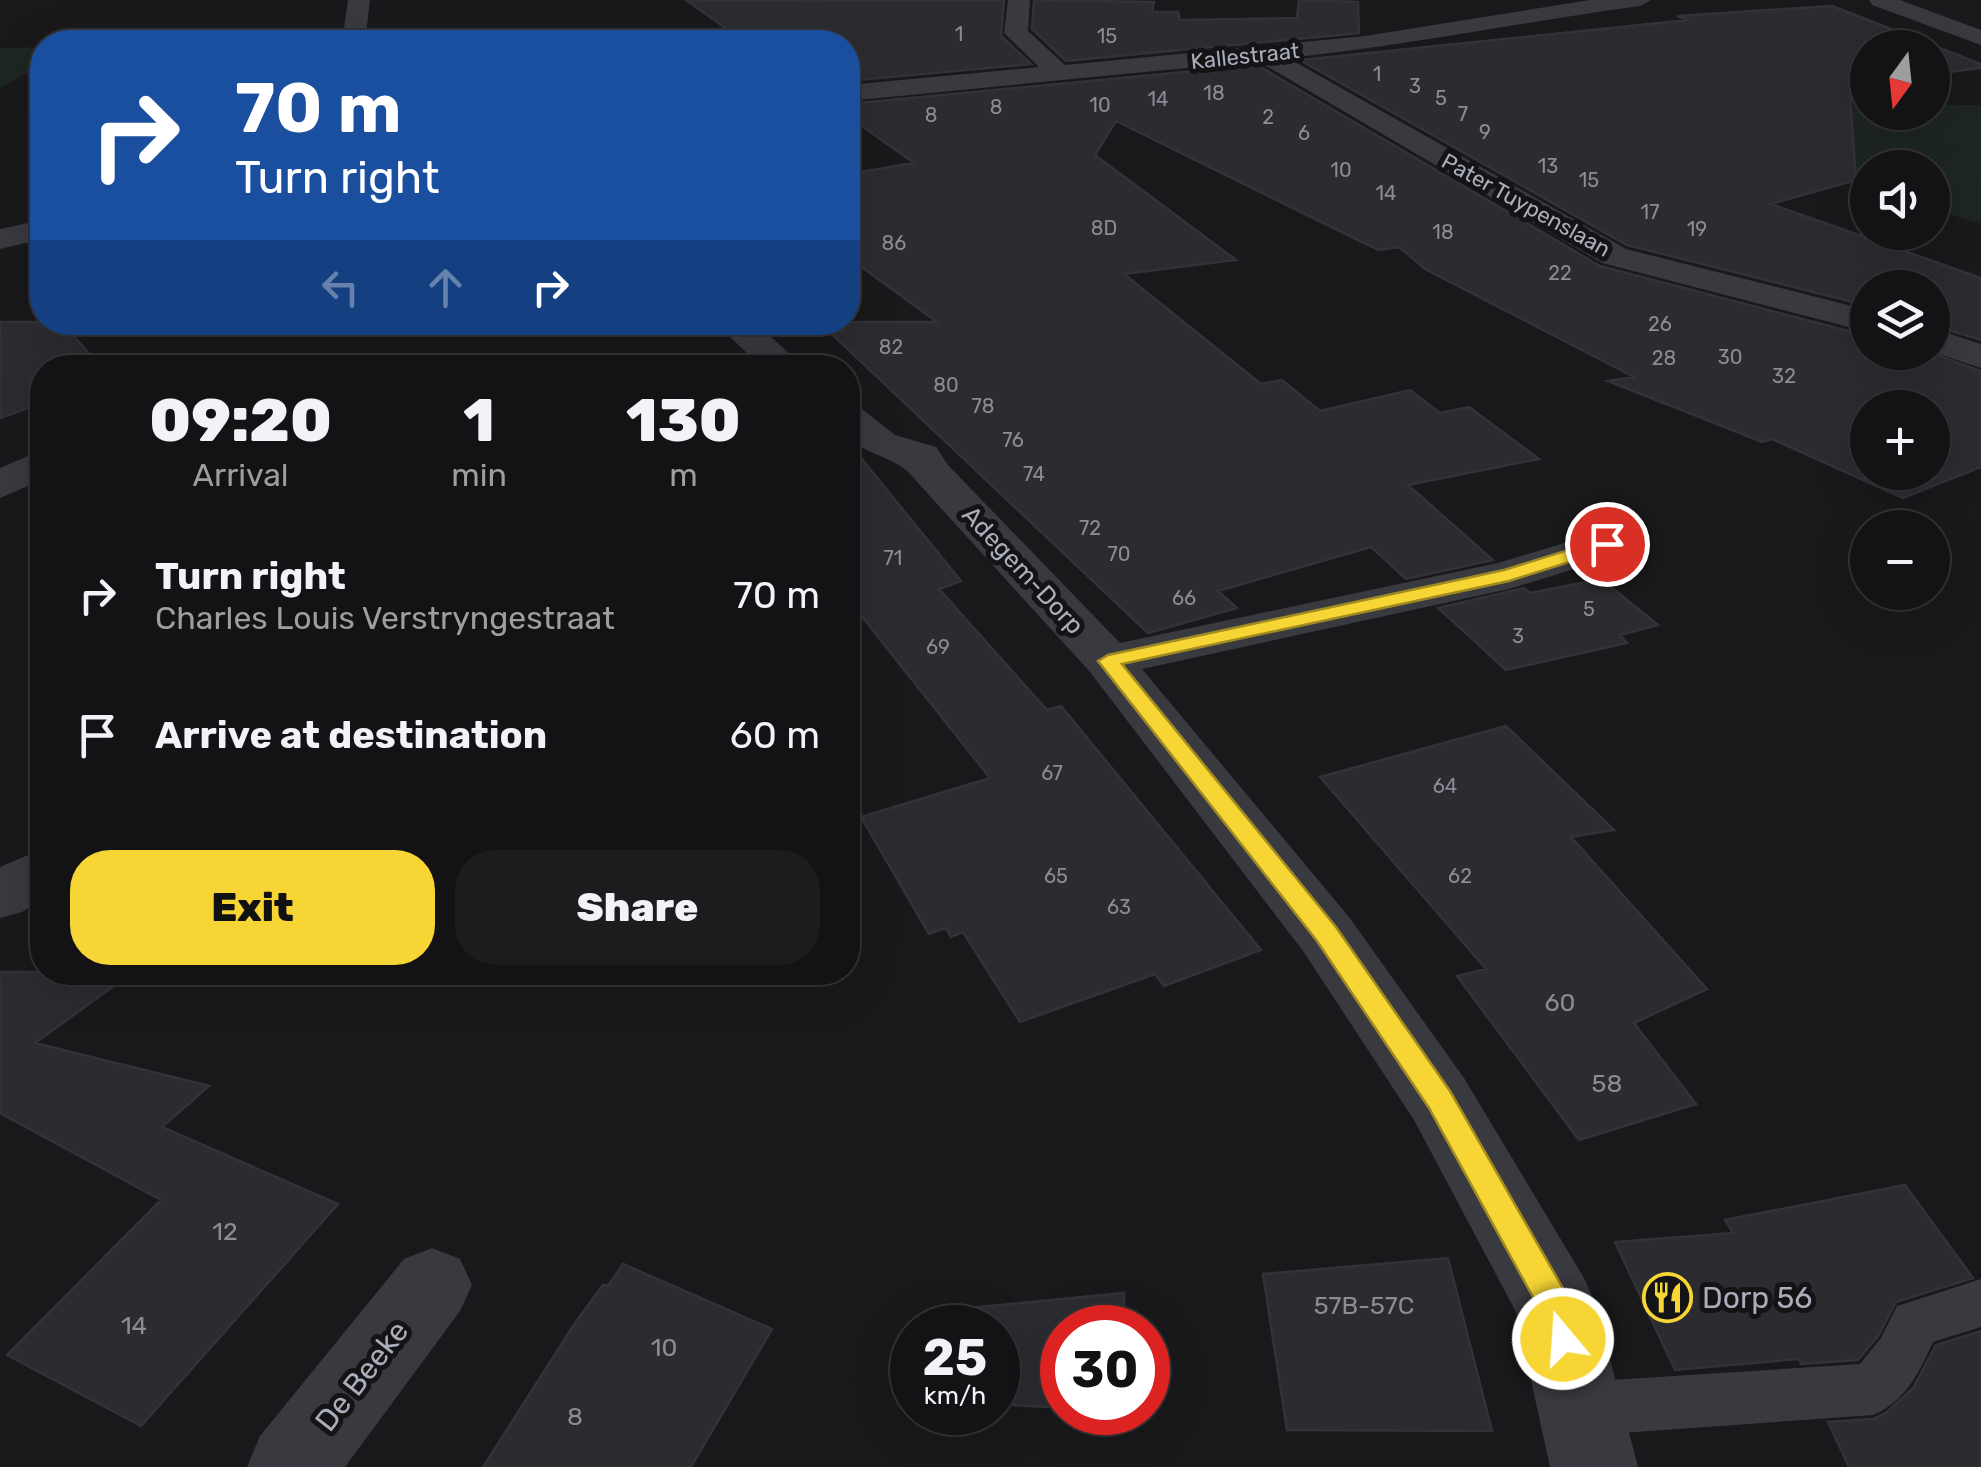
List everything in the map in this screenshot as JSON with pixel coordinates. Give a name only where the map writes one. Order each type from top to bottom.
[{"type":"street","points":[[355,30],[358,0]]},
{"type":"street","points":[[1018,0],[1016,34],[1058,72]]},
{"type":"street","name":"Kallestraat","points":[[860,92],[1366,44],[1494,19],[1640,0]]},
{"type":"street","points":[[1880,0],[1981,38]]},
{"type":"street","name":"Pater Tuypenslaan","points":[[1264,54],[1614,256],[1694,277]]},
{"type":"street","points":[[0,239],[30,233]]},
{"type":"street","points":[[1850,296],[1781,268],[1745,266],[1694,277],[1692,288],[1799,334],[1832,337],[1850,331]]},
{"type":"street","points":[[747,335],[771,355]]},
{"type":"street","points":[[1950,345],[1981,358]]},
{"type":"street","name":"Adegem-Dorp","points":[[860,428],[880,444],[921,456],[933,474],[1108,661],[1326,934],[1439,1099],[1555,1304],[1587,1438]]},
{"type":"street","points":[[0,485],[30,469]]},
{"type":"street","points":[[1108,661],[1509,575],[1607,544]]},
{"type":"street","points":[[0,896],[30,877]]},
{"type":"street","name":"De Beeke","points":[[291,1467],[432,1285]]},
{"type":"lane","points":[[1587,1438],[1873,1390],[1900,1356],[1915,1323],[1981,1303]]},
{"type":"shaded area","points":[[30,47],[30,72],[0,88],[0,48]]},
{"type":"shaded area","points":[[1814,86],[1850,100],[1850,130],[1950,130],[1950,105],[1981,105],[1981,224],[1950,214],[1950,150],[1850,150],[1850,184],[1738,149]]},
{"type":"building","points":[[686,0],[1004,0],[1001,36],[1031,64],[860,80],[860,30],[728,30]]},
{"type":"building","points":[[1034,0],[1154,2],[1152,12],[1178,12],[1180,20],[1297,18],[1299,0],[1358,2],[1359,33],[1066,61],[1032,29]]},
{"type":"building","points":[[1832,6],[1894,30],[1850,30],[1850,130],[1854,150],[1850,150],[1850,182],[1771,204],[1850,232],[1850,250],[1902,250],[1981,278],[1981,340],[1950,331],[1950,270],[1850,270],[1850,301],[1627,245],[1300,60],[1688,20],[1677,16]]},
{"type":"building","points":[[1950,52],[1981,64],[1981,68],[1950,72]]},
{"type":"building","points":[[1257,65],[1600,266],[1850,331],[1850,370],[1950,370],[1950,360],[1981,371],[1981,467],[1950,479],[1950,390],[1850,390],[1850,474],[1772,439],[1762,442],[1608,381],[1634,377],[1425,269],[1399,247],[1379,250],[1116,121],[1095,155],[1236,260],[1124,274],[1261,384],[1282,380],[1320,411],[1410,390],[1440,413],[1469,407],[1539,459],[1408,485],[1493,560],[1406,579],[1371,547],[1218,591],[1237,608],[1148,633],[860,361],[860,355],[854,355],[833,335],[860,335],[860,322],[937,322],[860,266],[860,172],[914,163],[860,125],[860,103]]},
{"type":"building","points":[[0,322],[30,322],[30,335],[73,335],[90,355],[30,355],[30,407],[0,418]]},
{"type":"building","points":[[860,457],[961,581],[939,589],[1047,710],[1061,706],[1261,950],[1164,986],[1155,974],[1020,1022],[963,932],[951,937],[946,928],[929,934],[861,817],[990,778],[860,614]]},
{"type":"building","points":[[1885,490],[1923,490],[1903,498]]},
{"type":"building","points":[[1601,579],[1658,625],[1620,635],[1627,643],[1506,670],[1438,608],[1524,588],[1530,593]]},
{"type":"building","points":[[1506,726],[1614,830],[1571,837],[1707,989],[1634,1023],[1696,1104],[1579,1140],[1457,976],[1486,969],[1320,777]]},
{"type":"building","points":[[0,972],[30,972],[30,985],[115,985],[35,1043],[209,1086],[162,1127],[338,1204],[141,1426],[7,1355],[161,1200],[0,1113]]},
{"type":"building","points":[[1905,1185],[1973,1278],[1896,1302],[1878,1336],[1858,1360],[1801,1364],[1799,1359],[1675,1370],[1615,1242],[1733,1233],[1725,1220]]},
{"type":"building","points":[[1448,1258],[1492,1431],[1287,1430],[1263,1274]]},
{"type":"building","points":[[623,1264],[772,1329],[691,1467],[483,1467],[575,1323]]},
{"type":"building","points":[[1124,1293],[1124,1305],[1040,1305],[1040,1407],[1020,1405],[1020,1305],[1001,1305]]},
{"type":"building","points":[[1981,1331],[1981,1467],[1849,1467],[1828,1422],[1873,1419],[1886,1413],[1913,1388],[1936,1345]]},
{"type":"place","name":"Dorp 56","points":[[1667,1298]]},
{"type":"route","points":[[1563,1339],[1555,1304],[1439,1099],[1326,934],[1108,661],[1509,575],[1607,544]]}]
